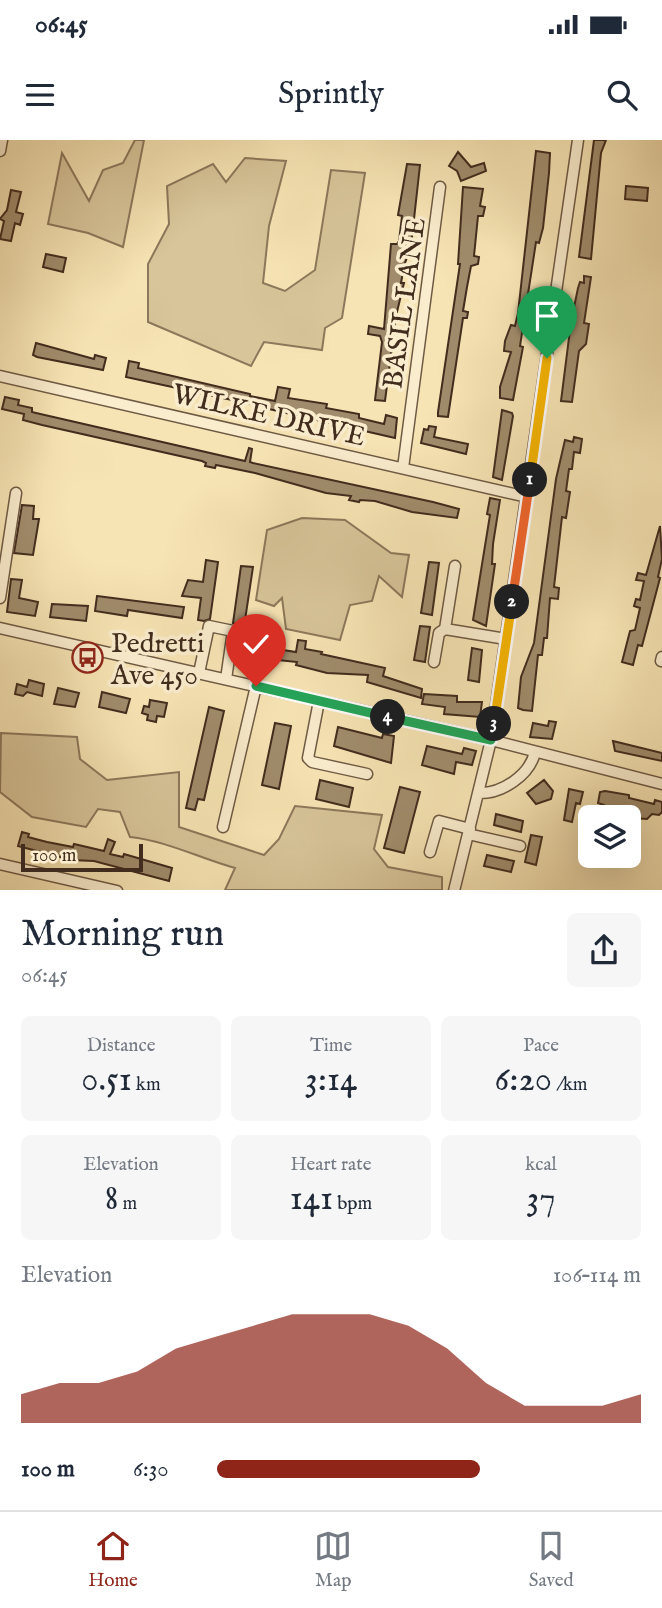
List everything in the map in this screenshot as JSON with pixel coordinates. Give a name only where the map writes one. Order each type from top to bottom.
[{"type":"street","points":[[0,151],[2,140]]},
{"type":"street","points":[[454,890],[491,740],[578,140]]},
{"type":"street","name":"BASIL LANE","points":[[403,467],[440,187]]},
{"type":"street","name":"WILKE DRIVE","points":[[0,376],[527,497]]},
{"type":"street","points":[[0,598],[16,493]]},
{"type":"street","points":[[434,662],[439,633],[445,628],[455,566]]},
{"type":"street","points":[[199,673],[209,626],[233,631],[226,679]]},
{"type":"street","points":[[0,628],[491,740],[662,784]]},
{"type":"street","points":[[445,628],[506,639]]},
{"type":"street","points":[[223,827],[256,686]]},
{"type":"street","points":[[318,701],[308,758],[312,762],[367,774]]},
{"type":"street","points":[[478,793],[493,792],[526,771],[532,764],[535,752]]},
{"type":"street","points":[[430,852],[439,821],[520,846]]},
{"type":"street","points":[[0,864],[113,890]]},
{"type":"shaded area","points":[[135,140],[144,140],[123,247],[88,233],[48,224],[62,153],[89,201],[103,170],[123,163]]},
{"type":"shaded area","points":[[245,158],[286,161],[269,226],[263,283],[285,291],[315,270],[331,170],[365,173],[342,318],[325,328],[322,350],[264,342],[251,366],[148,322],[148,264],[169,224],[167,186],[213,164],[226,182]]},
{"type":"shaded area","points":[[302,518],[345,520],[391,553],[409,555],[402,597],[379,576],[372,601],[350,605],[340,640],[286,629],[282,598],[274,606],[256,600],[267,530]]},
{"type":"shaded area","points":[[1,733],[77,737],[80,759],[107,780],[179,772],[179,827],[264,855],[279,839],[295,806],[382,815],[374,849],[388,867],[442,877],[442,890],[225,890],[235,868],[170,846],[130,837],[120,812],[98,809],[86,827],[32,817],[0,792]]},
{"type":"building","points":[[594,140],[606,140],[601,153],[591,259],[579,257]]},
{"type":"building","points":[[536,151],[550,153],[549,173],[543,228],[539,243],[536,242],[520,346],[523,347],[513,400],[500,398],[500,387],[511,352],[504,351],[505,341],[511,325],[515,326],[518,313]]},
{"type":"building","points":[[458,152],[471,167],[484,163],[486,171],[461,181],[457,171],[449,166]]},
{"type":"building","points":[[407,164],[420,165],[411,246],[401,283],[404,283],[396,316],[385,401],[375,400],[382,342],[380,336],[368,334],[369,326],[384,329],[391,244],[397,244],[399,241],[402,216],[398,215]]},
{"type":"building","points":[[626,186],[648,188],[647,201],[625,199]]},
{"type":"building","points":[[463,187],[483,189],[480,206],[485,207],[483,216],[478,216],[474,256],[479,257],[478,264],[471,266],[463,311],[468,312],[467,318],[463,318],[448,417],[438,416],[438,412],[460,264]]},
{"type":"building","points":[[11,190],[21,192],[16,212],[23,214],[20,225],[15,223],[11,241],[0,239],[4,221],[0,219],[7,210]]},
{"type":"building","points":[[46,254],[66,258],[63,272],[43,267]]},
{"type":"building","points":[[584,276],[591,277],[584,323],[589,324],[586,344],[579,351],[572,402],[561,401],[571,322],[578,288],[580,282],[584,283]]},
{"type":"building","points":[[36,343],[94,359],[95,355],[106,358],[103,370],[37,357],[33,355]]},
{"type":"building","points":[[129,361],[139,363],[138,368],[250,396],[275,401],[278,387],[290,389],[288,398],[327,404],[326,408],[359,414],[359,418],[384,424],[386,415],[397,418],[395,438],[269,409],[259,410],[255,405],[126,377]]},
{"type":"building","points":[[5,397],[19,400],[18,405],[32,408],[32,412],[245,461],[249,448],[252,449],[250,462],[459,509],[457,518],[412,512],[375,501],[349,500],[351,496],[326,493],[255,473],[216,465],[215,468],[205,466],[206,463],[202,461],[23,420],[24,414],[2,409]]},
{"type":"building","points":[[502,410],[512,413],[513,416],[502,480],[493,477]]},
{"type":"building","points":[[429,426],[436,427],[434,437],[468,444],[466,454],[421,443],[424,429],[428,430]]},
{"type":"building","points":[[574,437],[582,439],[580,453],[574,452],[572,469],[569,469],[566,491],[570,492],[566,518],[562,517],[554,587],[559,588],[558,599],[550,598],[547,638],[544,638],[542,655],[538,655],[532,711],[523,710],[518,708],[521,677],[534,643],[556,479],[565,440],[573,442]]},
{"type":"building","points":[[490,498],[500,500],[486,626],[473,620],[490,515],[487,514]]},
{"type":"building","points":[[22,505],[34,506],[33,519],[39,519],[33,555],[14,553]]},
{"type":"building","points":[[660,526],[660,578],[642,646],[638,645],[633,665],[622,662],[630,631],[635,630],[640,608],[634,606],[636,599],[640,600],[644,581],[636,580],[638,573],[646,575]]},
{"type":"building","points":[[206,560],[218,562],[210,619],[204,621],[198,620],[201,598],[182,596],[188,580],[203,582]]},
{"type":"building","points":[[429,562],[439,563],[432,615],[421,613]]},
{"type":"building","points":[[241,566],[253,567],[244,627],[233,623]]},
{"type":"building","points":[[11,579],[22,580],[19,598],[38,602],[35,616],[7,612]]},
{"type":"building","points":[[97,596],[184,607],[182,618],[128,610],[127,616],[95,611]]},
{"type":"building","points":[[52,604],[88,606],[86,621],[50,617]]},
{"type":"building","points":[[420,626],[430,627],[425,662],[414,660]]},
{"type":"building","points":[[298,640],[306,641],[305,649],[385,668],[383,676],[422,689],[421,698],[367,682],[368,675],[327,673],[296,665],[297,662],[269,659],[270,648],[296,652]]},
{"type":"building","points":[[472,648],[482,650],[479,682],[468,680]]},
{"type":"building","points":[[29,680],[44,684],[42,696],[27,692],[23,696],[15,694],[17,684],[27,687]]},
{"type":"building","points":[[58,688],[79,693],[75,707],[54,704]]},
{"type":"building","points":[[102,692],[130,699],[126,713],[99,707]]},
{"type":"building","points":[[424,694],[457,696],[457,702],[482,702],[480,717],[444,714],[445,707],[422,704]]},
{"type":"building","points":[[150,700],[167,703],[164,717],[157,716],[156,722],[147,720],[148,715],[142,713],[144,706],[149,707]]},
{"type":"building","points":[[209,707],[224,711],[204,800],[198,799],[195,810],[186,808]]},
{"type":"building","points":[[549,721],[556,722],[552,739],[530,737],[533,723],[548,726]]},
{"type":"building","points":[[275,723],[291,726],[279,789],[262,785]]},
{"type":"building","points":[[338,727],[382,738],[383,734],[394,736],[391,763],[334,746]]},
{"type":"building","points":[[613,741],[662,753],[662,761],[615,751]]},
{"type":"building","points":[[427,746],[462,754],[464,748],[476,751],[472,765],[456,762],[454,774],[422,765]]},
{"type":"building","points":[[320,780],[353,788],[349,807],[316,799]]},
{"type":"building","points":[[544,780],[553,791],[551,799],[536,804],[527,793]]},
{"type":"building","points":[[400,787],[420,792],[404,853],[384,848]]},
{"type":"building","points":[[569,789],[583,792],[580,804],[576,803],[572,822],[564,820]]},
{"type":"building","points":[[600,792],[629,795],[629,798],[654,804],[655,800],[662,802],[662,812],[659,815],[652,814],[647,819],[641,819],[641,805],[604,805],[598,803]]},
{"type":"building","points":[[496,814],[523,821],[521,832],[494,825]]},
{"type":"building","points":[[22,832],[29,834],[28,837],[47,842],[73,847],[74,844],[104,851],[108,839],[115,842],[110,854],[123,857],[124,854],[172,868],[169,881],[94,861],[71,860],[18,846]]},
{"type":"building","points":[[531,835],[542,837],[536,865],[525,862]]},
{"type":"building","points":[[487,855],[514,861],[511,872],[484,866]]},
{"type":"place","name":"Pedretti Ave 450","points":[[88,658]]},
{"type":"route","points":[[256,686],[491,740],[547,358]]}]
